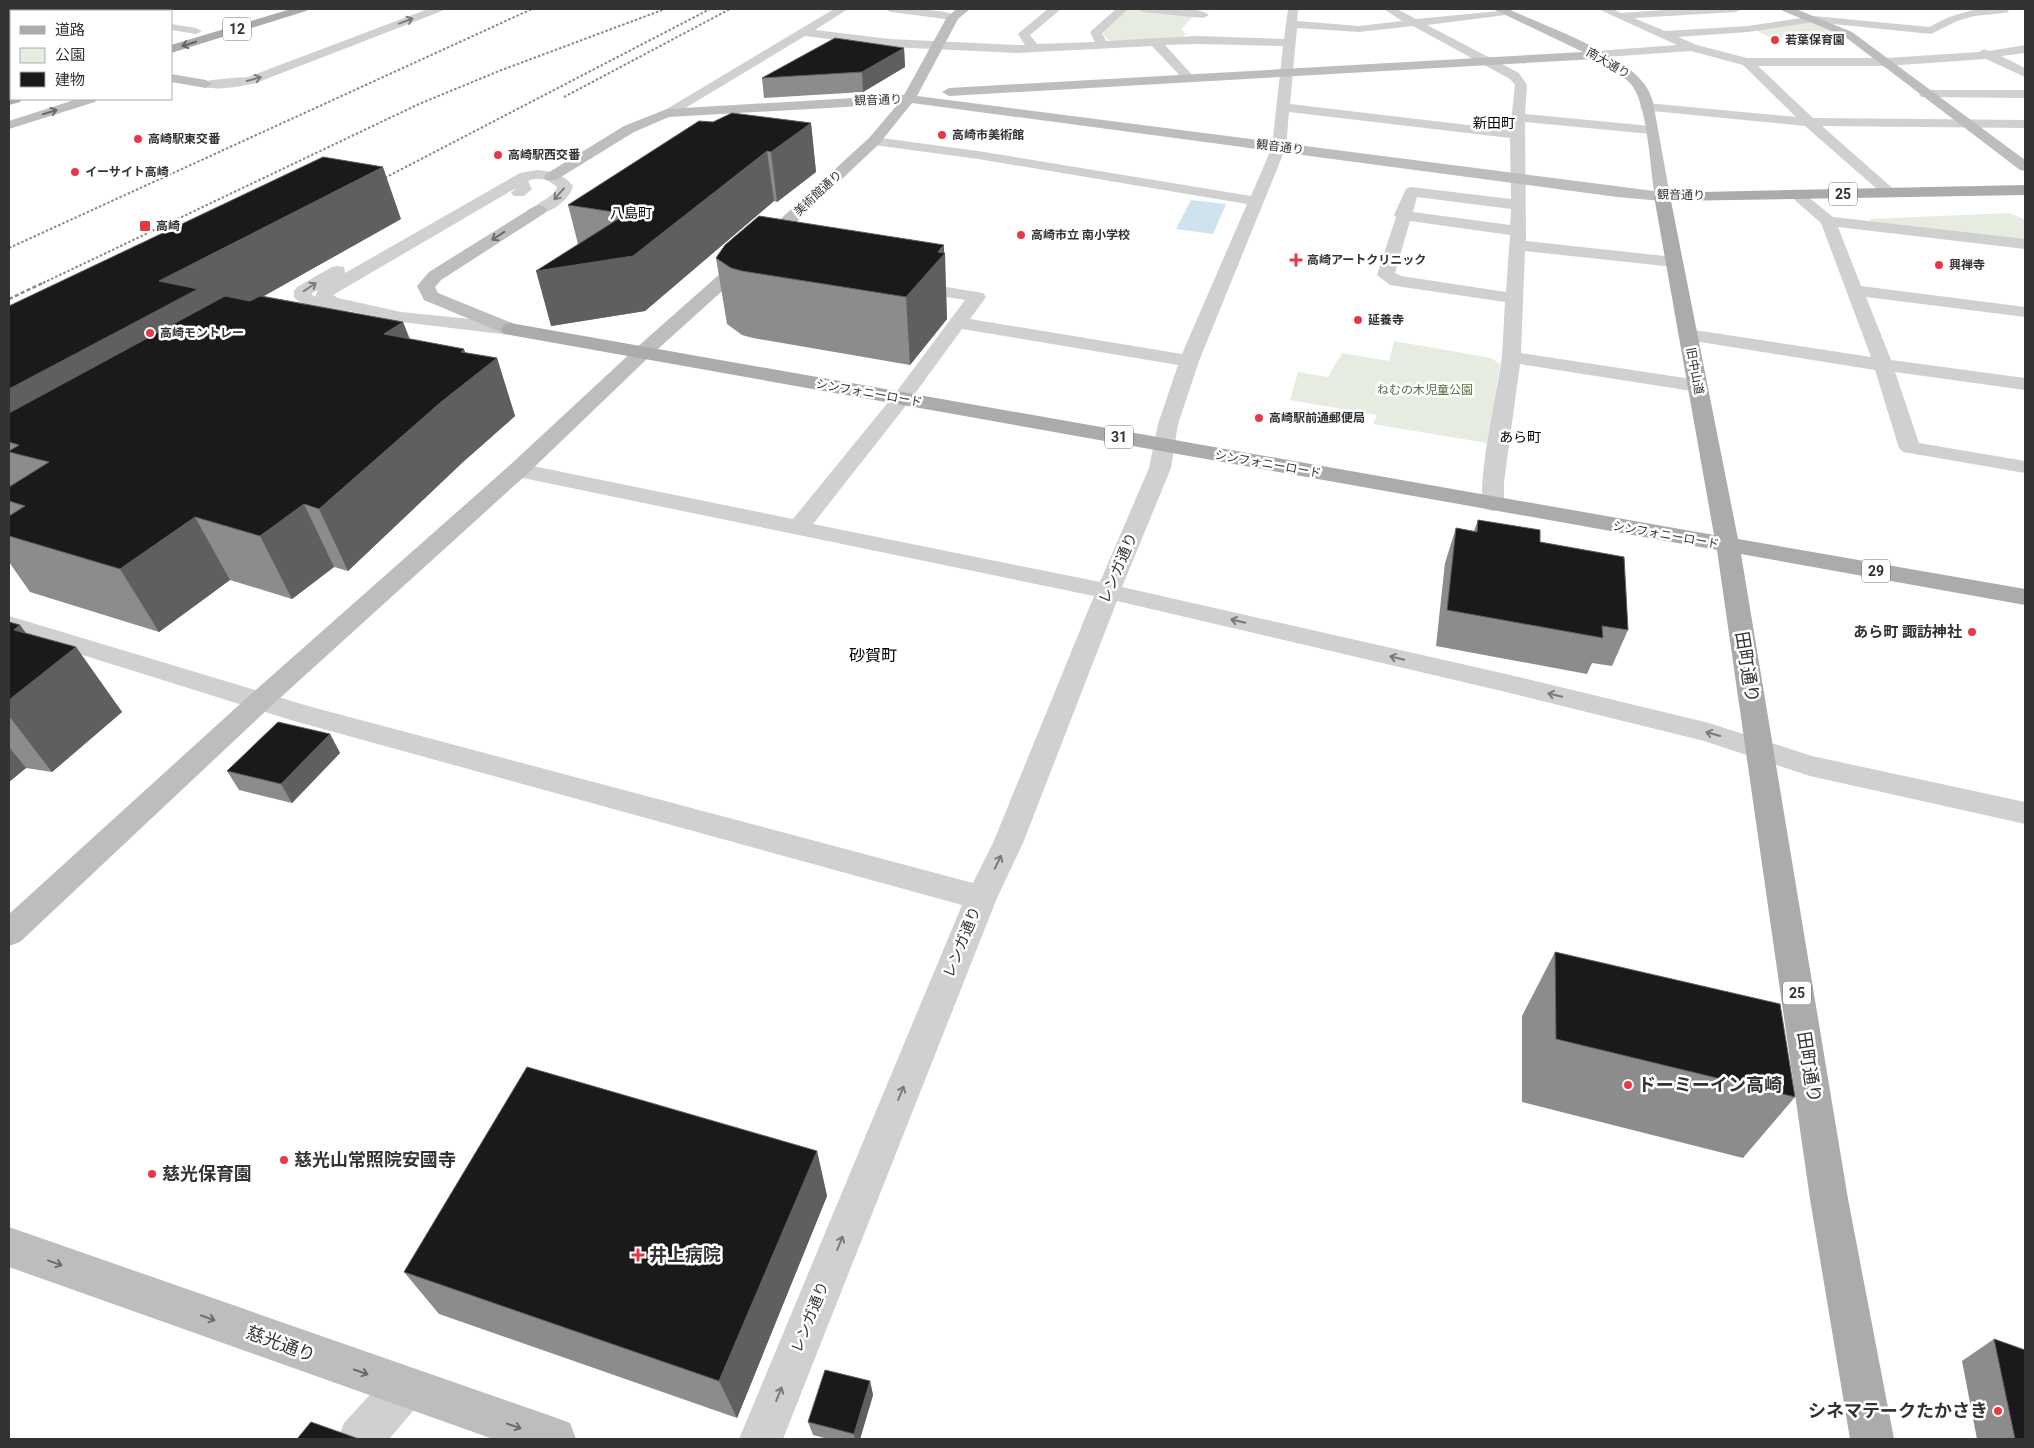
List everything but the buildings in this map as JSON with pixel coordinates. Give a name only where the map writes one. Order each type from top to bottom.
[{"type":"main road","name":"12","points":[[172,39],[271,9]]},
{"type":"main road","name":"12","points":[[172,49],[302,9]]},
{"type":"main road","name":"観音通り","points":[[1662,196],[2025,190]]},
{"type":"main road","name":"旧中山道","points":[[1662,196],[1728,546]]},
{"type":"main road","name":"シンフォニーロード","points":[[510,329],[1728,546],[2025,597]]},
{"type":"main road","name":"田町通り","points":[[1728,546],[1829,1199],[1872,1439]]},
{"type":"street","points":[[172,78],[206,84],[251,80],[438,9]]},
{"type":"street","points":[[667,113],[842,9]]},
{"type":"street","points":[[891,9],[953,17]]},
{"type":"street","name":"美術館通り","points":[[9,933],[260,701],[518,470],[642,352],[745,261],[874,141],[910,99],[953,17],[964,9]]},
{"type":"street","points":[[1033,48],[1024,34],[1055,9]]},
{"type":"street","points":[[1102,44],[1096,32],[1122,9]]},
{"type":"street","points":[[1143,9],[1206,12]]},
{"type":"street","name":"レンガ通り","points":[[761,1439],[980,898],[1008,843],[1108,591],[1160,468],[1163,445],[1189,361],[1279,147],[1293,9]]},
{"type":"street","points":[[1389,9],[1491,62],[1515,76],[1521,85],[1517,135],[1519,205],[1511,357],[1494,482],[1493,504]]},
{"type":"street","points":[[1604,9],[1693,48],[1747,62],[1887,62],[1986,55],[2025,49]]},
{"type":"street","points":[[1619,15],[1736,9]]},
{"type":"street","points":[[1786,9],[1848,34],[2025,167]]},
{"type":"street","points":[[1931,31],[1953,19],[1973,13],[2003,9],[2018,14]]},
{"type":"street","points":[[1292,24],[1359,29],[1503,11]]},
{"type":"street","name":"南大通り","points":[[1503,11],[1596,55],[1635,79],[1642,90],[1647,107],[1662,196]]},
{"type":"street","points":[[1197,40],[1190,30],[1206,12]]},
{"type":"street","points":[[1664,34],[1748,29],[1814,19],[1931,31],[1947,37]]},
{"type":"street","points":[[172,27],[196,31]]},
{"type":"street","points":[[802,32],[890,43],[1017,49],[1154,40],[1289,43]]},
{"type":"street","points":[[1154,40],[1188,77]]},
{"type":"street","points":[[1963,44],[2025,73]]},
{"type":"street","points":[[910,99],[937,92],[1491,62],[1693,48]]},
{"type":"street","points":[[1747,62],[1809,122],[1890,193]]},
{"type":"street","points":[[1926,94],[2025,94]]},
{"type":"street","name":"観音通り","points":[[551,177],[629,129],[667,113],[910,99],[1662,196]]},
{"type":"street","points":[[9,124],[87,100]]},
{"type":"street","points":[[1284,107],[1517,135]]},
{"type":"street","points":[[1647,107],[1809,122],[2025,124]]},
{"type":"street","points":[[1518,116],[1651,130]]},
{"type":"street","points":[[874,141],[978,155],[1256,201]]},
{"type":"street","points":[[1420,165],[1402,215],[1386,275],[1396,281],[1513,298]]},
{"type":"street","points":[[537,174],[551,177],[562,182],[565,186],[564,192],[435,276],[426,286],[430,296],[510,329],[401,317],[332,302],[324,297],[326,291],[523,178],[537,174]]},
{"type":"street","points":[[439,321],[395,319],[342,309],[309,301],[303,297],[303,291],[505,178],[523,178]]},
{"type":"street","points":[[1411,192],[1519,205]]},
{"type":"street","points":[[1796,195],[1828,221],[1883,365],[1910,448],[2025,467]]},
{"type":"street","points":[[1402,215],[1517,238],[1674,262]]},
{"type":"street","points":[[1828,221],[2025,244]]},
{"type":"street","points":[[745,261],[771,265]]},
{"type":"street","points":[[798,528],[901,399],[977,297],[889,283]]},
{"type":"street","points":[[1855,290],[2025,312]]},
{"type":"street","points":[[303,315],[312,313],[328,314],[396,327],[510,329]]},
{"type":"street","points":[[958,323],[1189,361]]},
{"type":"street","points":[[1688,335],[1883,365],[2025,384]]},
{"type":"street","points":[[1511,357],[1698,386]]},
{"type":"street","points":[[518,470],[1108,591],[1506,683],[1709,733],[1810,766],[2025,813]]},
{"type":"street","points":[[9,624],[260,701],[980,898]]},
{"type":"street","name":"慈光通り","points":[[9,1246],[404,1388],[554,1439]]},
{"type":"street","points":[[360,1439],[404,1388]]},
{"type":"green space","points":[[1131,9],[1193,17],[1181,29],[1186,34],[1182,37],[1108,40],[1101,31],[1125,10]]},
{"type":"green space","points":[[1810,21],[1836,32],[1845,39],[1771,38],[1754,29]]},
{"type":"green space","points":[[2010,213],[2025,220],[2025,242],[1871,224],[1870,219]]},
{"type":"green space","name":"ねむの木児童公園","points":[[1394,341],[1491,358],[1500,364],[1487,443],[1373,424],[1377,415],[1290,400],[1298,372],[1328,377],[1342,353],[1389,361]]},
{"type":"water","points":[[1191,200],[1226,204],[1213,234],[1176,229]]},
{"type":"railway","points":[[9,248],[532,9]]},
{"type":"railway","points":[[43,283],[419,104],[499,71],[665,9]]},
{"type":"railway","points":[[373,184],[710,9]]},
{"type":"railway","points":[[564,97],[730,9]]},
{"type":"railway","points":[[9,299],[45,282]]},
{"type":"place","name":"若葉保育園","points":[[1775,40]]},
{"type":"place","name":"高崎市美術館","points":[[942,135]]},
{"type":"place","name":"高崎駅東交番","points":[[138,139]]},
{"type":"place","name":"高崎駅西交番","points":[[498,155]]},
{"type":"place","name":"イーサイト高崎","points":[[75,172]]},
{"type":"place","name":"高崎","points":[[145,226]]},
{"type":"place","name":"高崎市立 南小学校","points":[[1021,235]]},
{"type":"place","name":"高崎アートクリニック","points":[[1296,260]]},
{"type":"place","name":"興禅寺","points":[[1939,265]]},
{"type":"place","name":"延養寺","points":[[1358,320]]},
{"type":"place","name":"高崎モントレー","points":[[150,333]]},
{"type":"place","name":"高崎駅前通郵便局","points":[[1259,418]]},
{"type":"place","name":"あら町 諏訪神社","points":[[1972,632]]},
{"type":"place","name":"ドーミーイン高崎","points":[[1628,1085]]},
{"type":"place","name":"慈光山常照院安國寺","points":[[284,1160]]},
{"type":"place","name":"慈光保育園","points":[[152,1174]]},
{"type":"place","name":"井上病院","points":[[638,1255]]},
{"type":"place","name":"シネマテークたかさき","points":[[1998,1411]]},
{"type":"district","name":"新田町","points":[[1494,123]]},
{"type":"district","name":"八島町","points":[[631,213]]},
{"type":"district","name":"あら町","points":[[1520,437]]},
{"type":"district","name":"砂賀町","points":[[873,655]]}]
